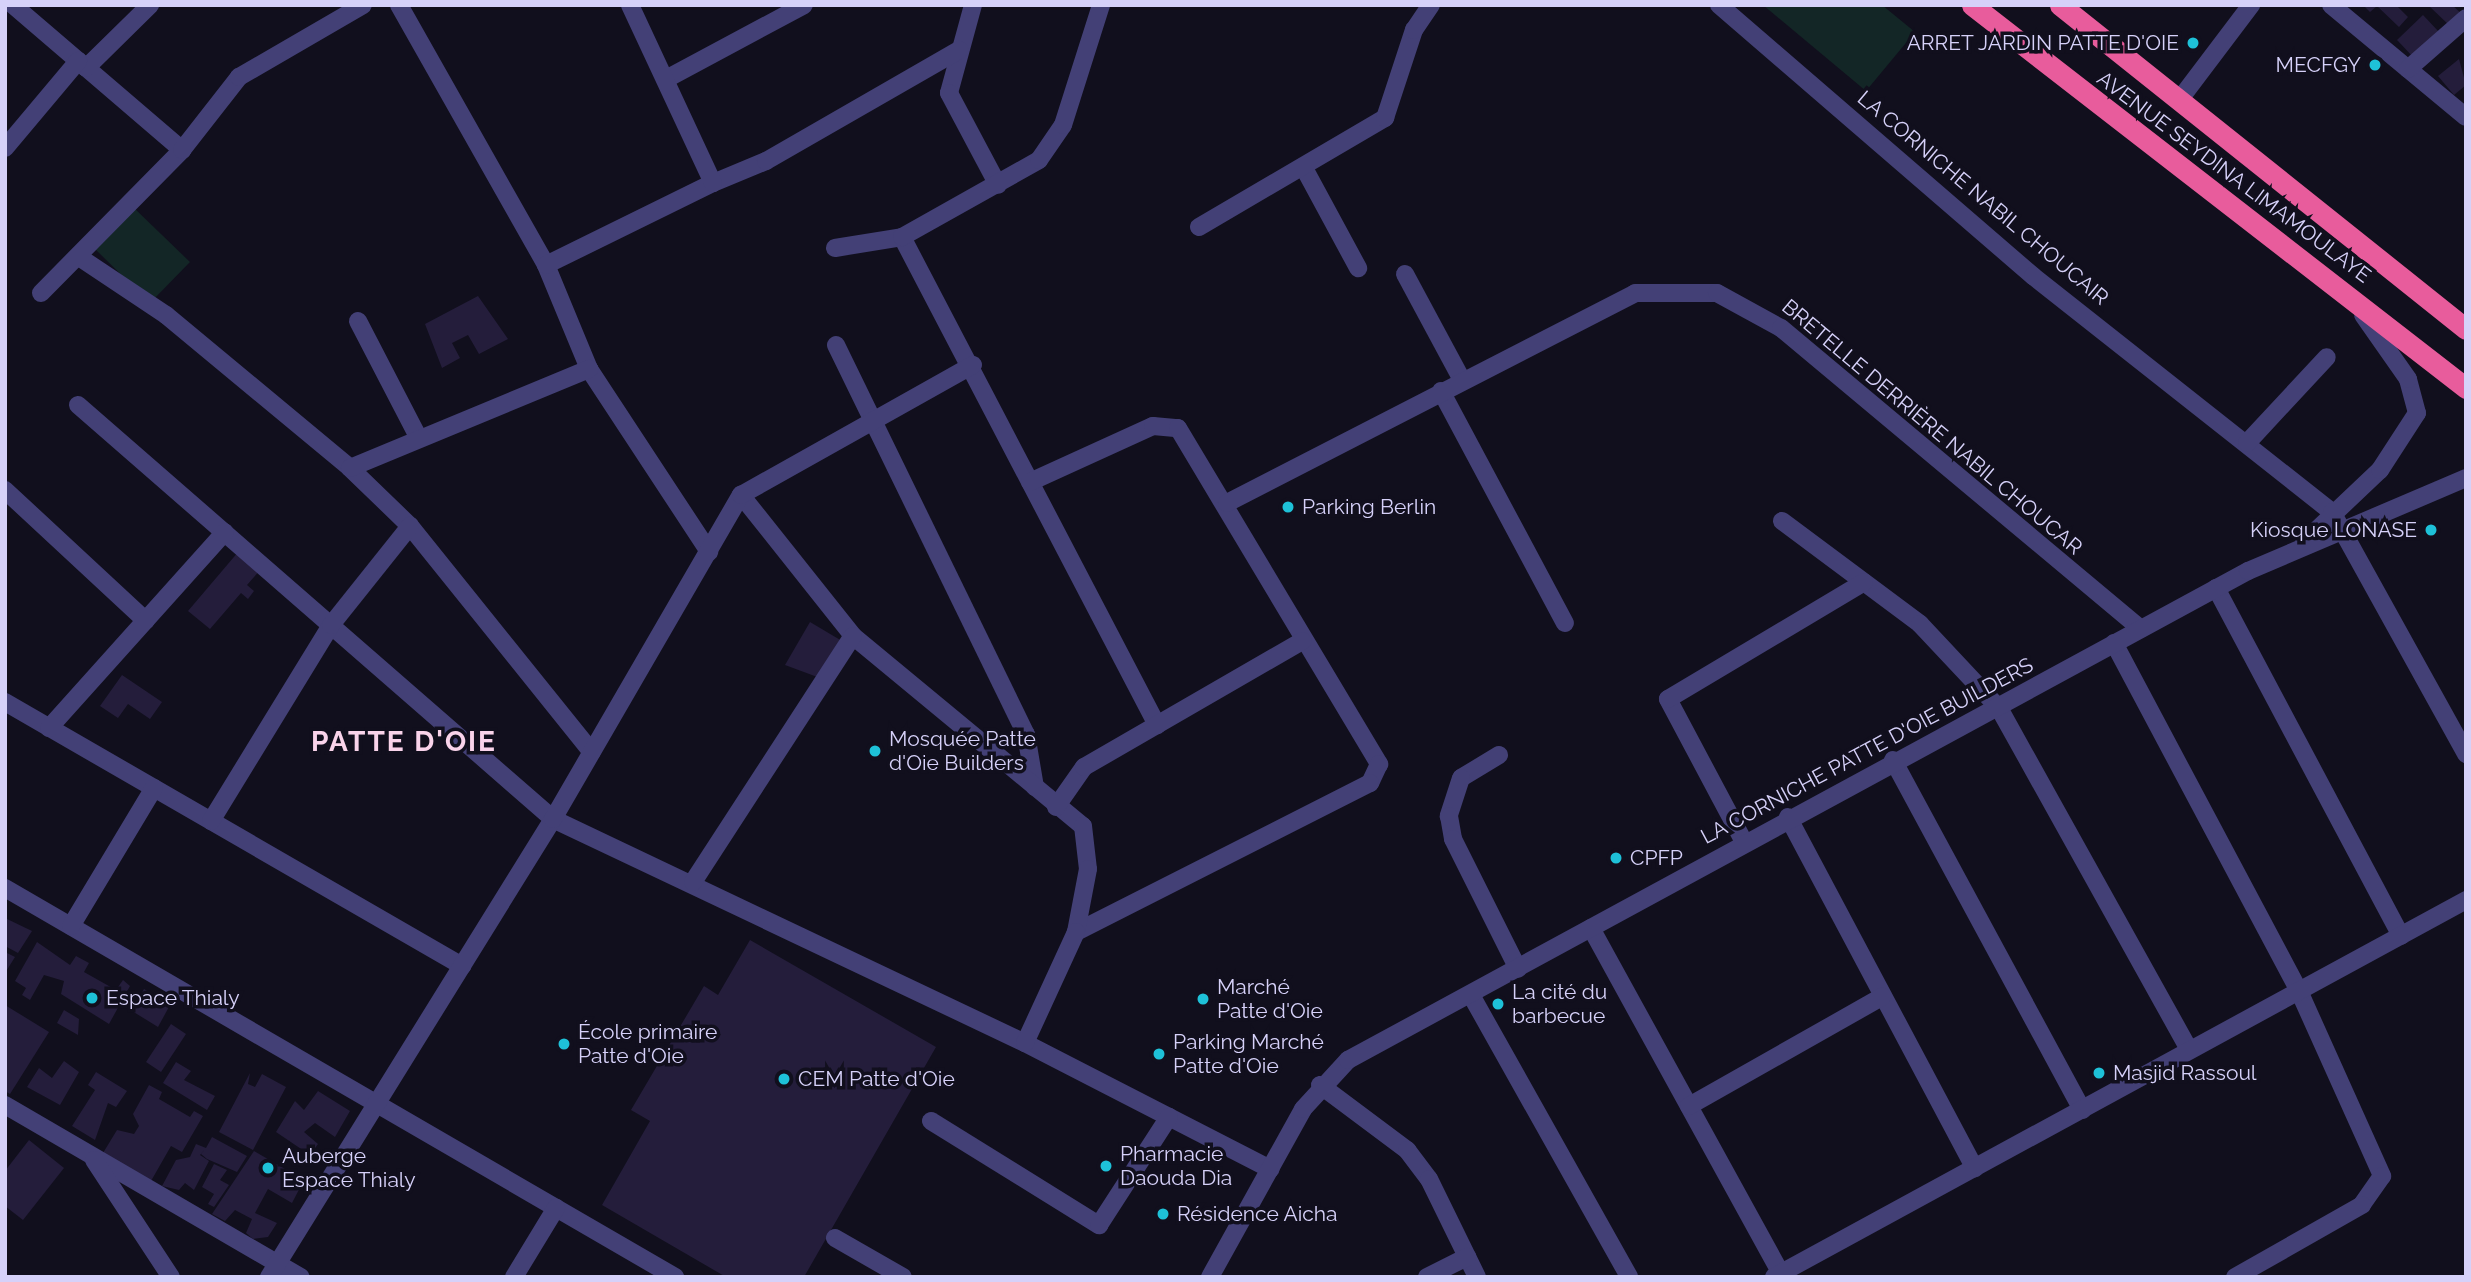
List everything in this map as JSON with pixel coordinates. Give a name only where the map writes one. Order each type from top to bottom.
[{"type":"highway","name":"AVENUE SEYDINA LIMAMOULAYE","points":[[1972,5],[2337,284],[2466,388]]},
{"type":"highway","name":"AVENUE SEYDINA LIMAMOULAYE","points":[[2060,5],[2466,329]]},
{"type":"street","points":[[13,5],[182,150]]},
{"type":"street","points":[[5,148],[82,65],[150,5]]},
{"type":"street","points":[[41,293],[182,150],[239,77],[363,5]]},
{"type":"street","points":[[399,5],[546,265],[589,369],[709,552]]},
{"type":"street","points":[[630,5],[668,78],[713,183]]},
{"type":"street","points":[[668,78],[804,5]]},
{"type":"street","points":[[973,5],[949,93],[998,185]]},
{"type":"street","points":[[835,248],[902,237],[998,185],[1054,146],[1101,5]]},
{"type":"street","name":"LA CORNICHE NABIL CHOUCAIR","points":[[1719,5],[2033,276],[2332,512],[2346,532],[2466,754]]},
{"type":"street","points":[[2180,99],[2251,5]]},
{"type":"street","points":[[2331,5],[2466,117]]},
{"type":"street","points":[[1199,227],[1304,168],[1385,118],[1425,6]]},
{"type":"street","points":[[2408,69],[2466,18]]},
{"type":"street","points":[[546,265],[713,183],[766,161],[959,50]]},
{"type":"street","points":[[1304,168],[1358,268]]},
{"type":"street","points":[[902,237],[974,365],[1030,482],[1157,725]]},
{"type":"street","points":[[79,257],[166,315],[350,468],[410,526],[592,752]]},
{"type":"street","points":[[1405,274],[1462,380]]},
{"type":"street","points":[[2304,542],[2332,512],[2380,470],[2417,413],[2390,348],[2337,284]]},
{"type":"street","name":"BRETELLE DERRIÈRE NABIL CHOUCAR","points":[[1227,503],[1635,293],[1717,293],[1782,328],[2141,629]]},
{"type":"street","points":[[358,321],[417,435]]},
{"type":"street","points":[[836,345],[1026,734],[1035,787]]},
{"type":"street","points":[[2247,443],[2327,357]]},
{"type":"street","points":[[273,1270],[553,819],[741,495],[974,365]]},
{"type":"street","points":[[350,468],[417,435],[589,369]]},
{"type":"street","points":[[1441,391],[1565,623]]},
{"type":"street","points":[[78,405],[553,819],[693,882],[1025,1043],[1270,1169]]},
{"type":"street","points":[[1030,482],[1167,423],[1178,428],[1227,503],[1302,641],[1379,764],[1370,783],[1076,932]]},
{"type":"street","points":[[2304,542],[2346,532],[2431,488],[2466,478]]},
{"type":"street","points":[[5,490],[146,621]]},
{"type":"street","points":[[741,495],[853,636],[1056,807],[1083,826],[1088,869],[1076,932],[1025,1043]]},
{"type":"street","points":[[1782,521],[1954,654],[1998,708],[2189,1049]]},
{"type":"street","points":[[211,821],[331,625],[410,526]]},
{"type":"street","points":[[49,728],[225,532]]},
{"type":"street","name":"LA CORNICHE PATTE D'OIE BUILDERS","points":[[1210,1277],[1320,1085],[1381,1040],[1471,995],[1893,760],[1998,708],[2304,542]]},
{"type":"street","points":[[1744,842],[1668,699],[1864,582]]},
{"type":"street","points":[[2216,588],[2401,936]]},
{"type":"street","points":[[693,882],[853,636]]},
{"type":"street","points":[[1056,807],[1084,767],[1302,641]]},
{"type":"street","points":[[2114,643],[2299,991],[2382,1176],[2362,1205],[2235,1277]]},
{"type":"street","points":[[5,702],[462,966]]},
{"type":"street","points":[[1499,755],[1461,778],[1449,816],[1453,839],[1518,969]]},
{"type":"street","points":[[1893,760],[2082,1110]]},
{"type":"street","points":[[71,926],[153,788]]},
{"type":"street","points":[[1788,817],[1975,1168]]},
{"type":"street","points":[[5,888],[675,1277]]},
{"type":"street","points":[[1591,928],[1778,1275],[2466,900]]},
{"type":"street","points":[[1471,995],[1629,1277]]},
{"type":"street","points":[[1689,1106],[1882,997]]},
{"type":"street","points":[[1320,1085],[1407,1150],[1429,1179],[1477,1277]]},
{"type":"street","points":[[5,1105],[91,1155],[273,1270],[301,1277]]},
{"type":"street","points":[[931,1121],[1099,1225],[1169,1116]]},
{"type":"street","points":[[91,1155],[171,1277]]},
{"type":"street","points":[[514,1277],[556,1208]]},
{"type":"street","points":[[835,1238],[903,1277]]},
{"type":"street","points":[[1427,1277],[1467,1257]]},
{"type":"green space","points":[[1763,5],[1882,5],[1915,32],[1866,91]]},
{"type":"green space","points":[[133,207],[190,262],[150,303],[93,247]]},
{"type":"building","points":[[2363,5],[2396,5],[2408,17],[2399,27],[2377,6],[2370,12]]},
{"type":"building","points":[[2428,5],[2452,5],[2463,15],[2451,27]]},
{"type":"building","points":[[2423,15],[2440,33],[2414,58],[2397,40]]},
{"type":"building","points":[[2459,59],[2466,85],[2454,95],[2438,76]]},
{"type":"building","points":[[478,296],[508,339],[479,354],[468,335],[452,343],[460,358],[442,368],[425,324]]},
{"type":"building","points":[[239,551],[261,569],[247,585],[254,591],[248,599],[241,593],[210,629],[188,611]]},
{"type":"building","points":[[810,622],[842,641],[820,678],[785,665]]},
{"type":"building","points":[[122,675],[162,702],[150,719],[128,704],[118,718],[100,706]]},
{"type":"building","points":[[5,918],[32,931],[18,953],[5,946]]},
{"type":"building","name":"CEM Patte d'Oie","points":[[750,940],[936,1047],[804,1277],[726,1277],[602,1205],[650,1121],[631,1110],[704,986],[718,995]]},
{"type":"building","points":[[37,942],[70,965],[76,956],[89,963],[84,972],[116,990],[123,980],[130,986],[109,1024],[61,994],[64,981],[44,975],[30,1000],[22,995],[26,988],[15,981]]},
{"type":"building","points":[[5,952],[15,957],[5,973]]},
{"type":"building","points":[[144,989],[170,1005],[158,1027],[132,1011]]},
{"type":"building","points":[[5,1005],[49,1032],[10,1094],[5,1091]]},
{"type":"building","points":[[64,1010],[79,1019],[78,1035],[57,1023]]},
{"type":"building","points":[[171,1024],[186,1034],[161,1072],[146,1062]]},
{"type":"building","points":[[64,1061],[79,1072],[60,1105],[27,1087],[39,1068],[52,1078]]},
{"type":"building","points":[[176,1062],[191,1071],[184,1080],[215,1096],[207,1110],[163,1083]]},
{"type":"building","points":[[96,1072],[127,1091],[116,1107],[108,1103],[95,1140],[72,1126],[95,1090],[88,1085]]},
{"type":"building","points":[[250,1073],[248,1084],[255,1087],[262,1074],[286,1087],[253,1150],[219,1132]]},
{"type":"building","points":[[149,1085],[162,1092],[159,1099],[190,1117],[194,1111],[203,1116],[182,1152],[171,1146],[151,1181],[103,1153],[117,1130],[134,1134],[139,1126],[133,1114]]},
{"type":"building","points":[[318,1091],[350,1111],[335,1137],[315,1123],[304,1132],[318,1144],[310,1155],[276,1132],[295,1101],[304,1110]]},
{"type":"building","points":[[212,1137],[247,1156],[237,1172],[207,1159],[201,1154]]},
{"type":"building","points":[[29,1140],[64,1168],[23,1220],[5,1206],[5,1171]]},
{"type":"building","points":[[196,1144],[206,1148],[200,1155],[209,1161],[194,1190],[185,1183],[179,1190],[162,1186],[176,1160],[190,1157]]},
{"type":"building","points":[[254,1151],[304,1180],[292,1203],[268,1189],[255,1213],[277,1223],[268,1237],[253,1239],[246,1233],[252,1219],[235,1210],[225,1221],[212,1214]]},
{"type":"building","points":[[214,1164],[227,1170],[220,1180],[229,1185],[214,1207],[208,1204],[214,1194],[202,1187]]},
{"type":"place","name":"ARRET JARDIN PATTE D'OIE","points":[[2193,43]]},
{"type":"place","name":"MECFGY","points":[[2375,65]]},
{"type":"place","name":"Parking Berlin","points":[[1288,507]]},
{"type":"place","name":"Kiosque LONASE","points":[[2431,530]]},
{"type":"place","name":"Mosquée Patte d'Oie Builders","points":[[875,751]]},
{"type":"place","name":"CPFP","points":[[1616,858]]},
{"type":"place","name":"Espace Thialy","points":[[92,998]]},
{"type":"place","name":"Marché Patte d'Oie","points":[[1203,999]]},
{"type":"place","name":"La cité du barbecue","points":[[1498,1004]]},
{"type":"place","name":"École primaire Patte d'Oie","points":[[564,1044]]},
{"type":"place","name":"Parking Marché Patte d'Oie","points":[[1159,1054]]},
{"type":"place","name":"Masjid Rassoul","points":[[2099,1073]]},
{"type":"place","name":"CEM Patte d'Oie","points":[[784,1079]]},
{"type":"place","name":"Pharmacie Daouda Dia","points":[[1106,1166]]},
{"type":"place","name":"Auberge Espace Thialy","points":[[268,1168]]},
{"type":"place","name":"Résidence Aicha","points":[[1163,1214]]},
{"type":"district","name":"PATTE D'OIE","points":[[404,742]]}]
